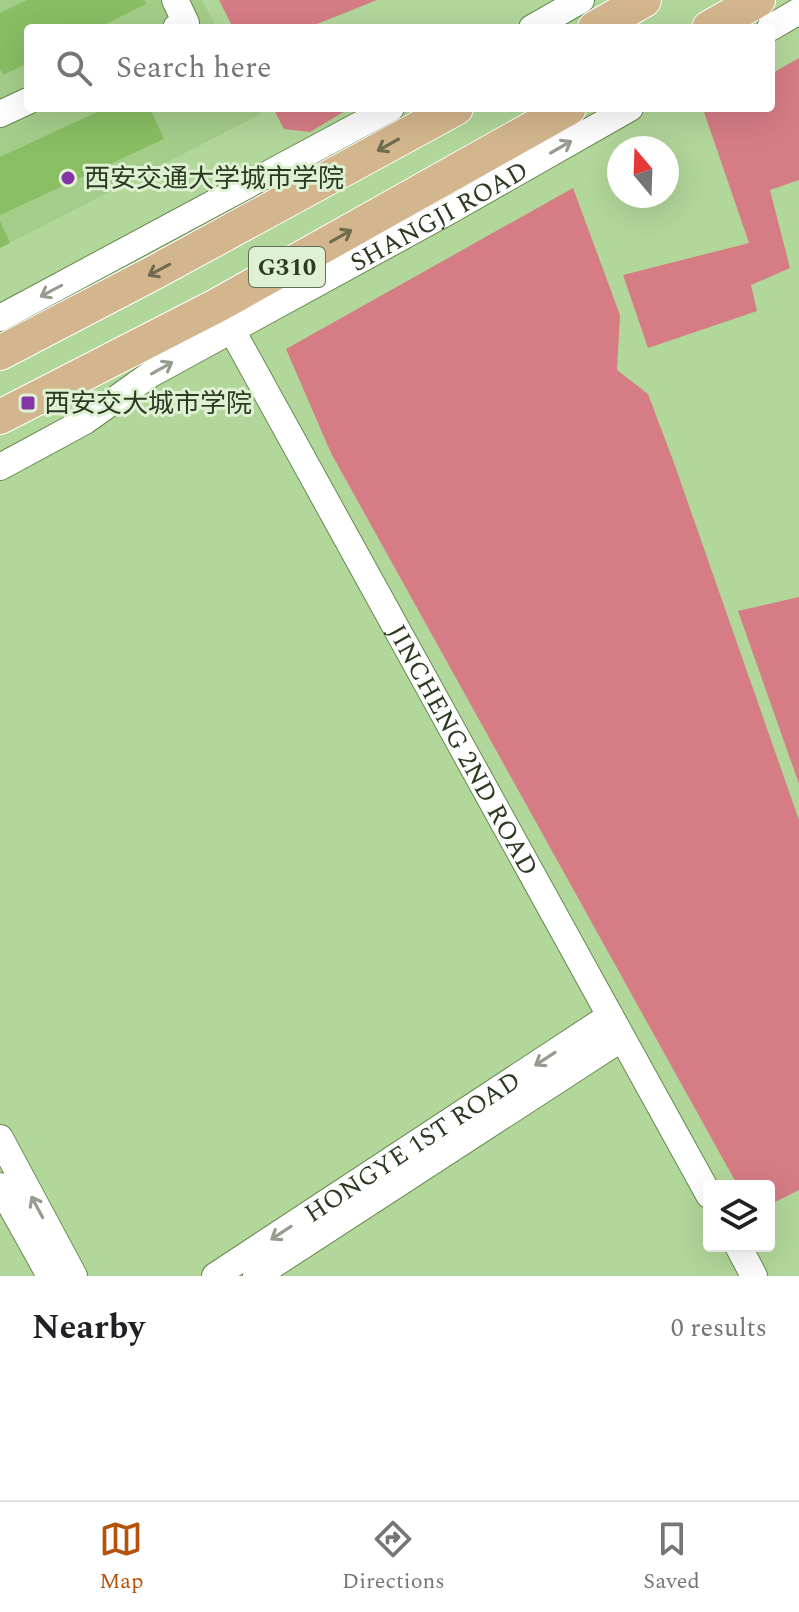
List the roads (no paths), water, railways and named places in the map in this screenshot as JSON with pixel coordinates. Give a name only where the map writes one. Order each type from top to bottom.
[{"type":"main road","points":[[602,24],[644,0]]},
{"type":"main road","points":[[716,24],[758,0]]},
{"type":"main road","name":"G310","points":[[0,353],[449,112]]},
{"type":"main road","name":"SHANGJI ROAD","points":[[0,417],[225,317],[562,112]]},
{"type":"street","points":[[175,0],[184,24]]},
{"type":"street","points":[[539,24],[581,0]]},
{"type":"street","points":[[775,25],[799,11]]},
{"type":"street","points":[[0,114],[24,103]]},
{"type":"street","points":[[0,318],[384,112]]},
{"type":"street","name":"SHANGJI ROAD","points":[[0,467],[85,421],[225,317],[449,211],[623,112]]},
{"type":"street","name":"JINCHENG 2ND ROAD","points":[[225,317],[703,1184]]},
{"type":"street","name":"HONGYE 1ST ROAD","points":[[215,1276],[616,1027]]},
{"type":"street","name":"HONGYE 1ST ROAD","points":[[256,1276],[616,1027]]},
{"type":"street","points":[[0,1138],[74,1276]]},
{"type":"street","points":[[0,1186],[50,1276]]},
{"type":"street","points":[[741,1252],[754,1276]]},
{"type":"place","name":"西安交通大学城市学院","points":[[68,178]]},
{"type":"place","name":"西安交大城市学院","points":[[28,403]]}]
